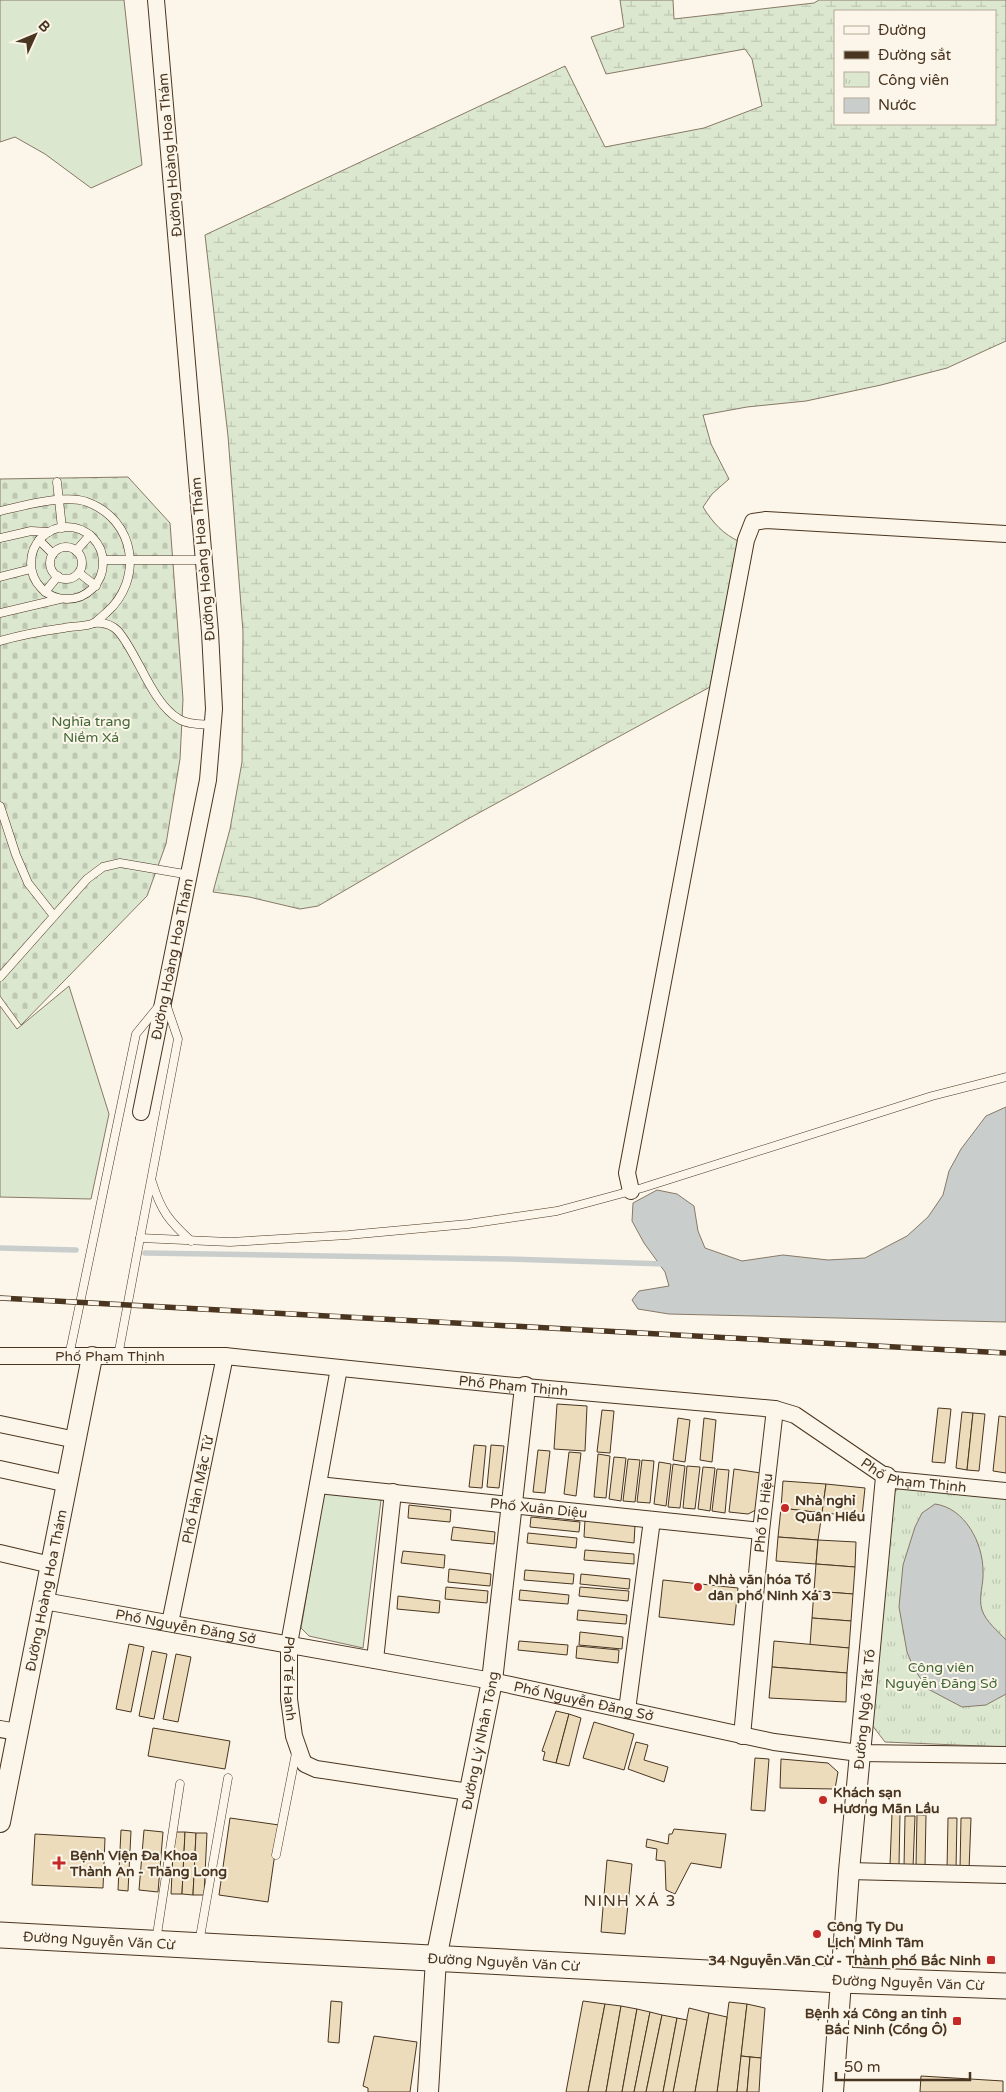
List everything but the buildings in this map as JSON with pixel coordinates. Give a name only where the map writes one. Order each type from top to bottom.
[{"type":"main road","name":"Đường Nguyễn Văn Cừ","points":[[0,1935],[840,1980],[1006,1986]]},
{"type":"street","name":"Đường Hoàng Hoa Thám","points":[[141,1112],[208,780],[214,709],[210,632],[156,0]]},
{"type":"street","points":[[631,1191],[627,1173],[746,540],[753,522],[766,520],[1006,534]]},
{"type":"street","name":"Phố Phạm Thịnh","points":[[0,1356],[225,1356],[525,1387],[775,1409],[795,1415],[886,1477],[894,1480],[1006,1491]]},
{"type":"street","name":"Phố Hàn Mặc Tử","points":[[170,1623],[225,1356]]},
{"type":"street","name":"Đường Hoàng Hoa Thám","points":[[0,1822],[8,1730],[33,1646],[44,1601],[92,1357]]},
{"type":"street","name":"Phố Tế Hanh","points":[[339,1368],[289,1644],[289,1699],[292,1729],[297,1746],[306,1764],[316,1769],[469,1792]]},
{"type":"street","name":"Đường Lý Nhân Tông","points":[[428,2092],[436,1959],[492,1681],[525,1387]]},
{"type":"street","name":"Phố Tô Hiệu","points":[[742,1736],[761,1531],[775,1409]]},
{"type":"street","points":[[0,1424],[76,1440]]},
{"type":"street","points":[[0,1469],[68,1484]]},
{"type":"street","name":"Đường Ngô Tất Tố","points":[[833,2092],[849,1870],[886,1477]]},
{"type":"street","name":"Phố Xuân Diệu","points":[[318,1485],[761,1531]]},
{"type":"street","points":[[375,1660],[393,1492]]},
{"type":"street","points":[[627,1710],[652,1520]]},
{"type":"street","points":[[0,1554],[51,1565]]},
{"type":"street","name":"Phố Nguyễn Đăng Sở","points":[[44,1601],[492,1681],[742,1736],[859,1754],[1006,1755]]},
{"type":"street","points":[[849,1870],[1006,1875]]},
{"type":"lane","points":[[57,482],[62,528]]},
{"type":"lane","points":[[0,511],[24,505],[74,500],[85,502],[111,516],[127,540],[130,551],[127,583],[121,597],[94,623]]},
{"type":"lane","points":[[0,538],[31,531],[49,532],[62,528],[79,529],[90,535],[99,546],[103,560],[102,572],[96,586],[80,598],[60,599],[0,613]]},
{"type":"lane","points":[[49,532],[39,540],[31,558],[31,569],[34,580],[45,592],[60,599]]},
{"type":"lane","points":[[76,551],[90,535]]},
{"type":"lane","points":[[39,540],[53,554]]},
{"type":"lane","points":[[68,547],[76,551],[82,561],[79,572],[68,579],[58,576],[50,563],[53,554],[58,549],[68,547]]},
{"type":"lane","points":[[103,560],[204,560]]},
{"type":"lane","points":[[0,577],[31,569]]},
{"type":"lane","points":[[79,572],[96,586]]},
{"type":"lane","points":[[45,592],[58,576]]},
{"type":"lane","points":[[0,641],[31,632],[103,622],[118,631],[162,704],[178,719],[193,724],[213,725]]},
{"type":"lane","points":[[0,806],[16,855],[28,883],[54,916]]},
{"type":"lane","points":[[0,977],[87,879],[103,867],[120,863],[190,875]]},
{"type":"lane","points":[[118,1357],[178,1039],[164,1000]]},
{"type":"lane","points":[[69,1357],[136,1034],[164,1000]]},
{"type":"lane","points":[[140,1238],[230,1242],[348,1235],[468,1224],[556,1211],[631,1191],[932,1096],[1006,1077]]},
{"type":"lane","points":[[151,1180],[165,1215],[191,1241]]},
{"type":"lane","points":[[276,1855],[297,1746]]},
{"type":"lane","points":[[198,1946],[228,1778]]},
{"type":"lane","points":[[156,1943],[180,1784]]},
{"type":"green space","points":[[0,0],[124,0],[142,165],[91,188],[45,154],[15,137],[0,142]]},
{"type":"green space","points":[[620,0],[673,0],[674,19],[814,3],[819,0],[1006,0],[1006,341],[947,368],[881,385],[806,401],[747,407],[703,415],[711,444],[729,479],[712,494],[703,507],[719,527],[740,542],[710,687],[464,821],[318,906],[300,909],[249,897],[213,892],[230,829],[242,762],[243,632],[228,436],[205,235],[565,66],[605,147],[704,128],[762,106],[752,59],[745,49],[606,74],[591,37],[624,27]]},
{"type":"green space","name":"Nghĩa trang Niềm Xá","points":[[128,477],[170,523],[183,699],[180,759],[166,844],[147,896],[21,1025],[0,996],[0,479]]},
{"type":"green space","points":[[69,986],[109,1114],[91,1199],[0,1197],[0,1006],[17,1029]]},
{"type":"green space","name":"Công viên Nguyễn Đăng Sở","points":[[902,1486],[1006,1497],[1006,1747],[885,1742],[872,1725],[890,1495]]},
{"type":"green space","points":[[324,1493],[381,1500],[363,1648],[309,1636],[301,1628]]},
{"type":"water","points":[[1006,1107],[1006,1322],[669,1314],[638,1309],[632,1300],[639,1291],[669,1286],[665,1272],[644,1243],[632,1221],[633,1203],[657,1190],[677,1194],[694,1206],[698,1231],[705,1248],[742,1261],[783,1255],[828,1260],[865,1258],[907,1236],[928,1217],[943,1195],[949,1171],[961,1149],[986,1116]]},
{"type":"water","points":[[935,1504],[955,1512],[970,1528],[976,1539],[982,1560],[982,1610],[989,1622],[1006,1640],[1006,1694],[986,1705],[962,1707],[928,1689],[914,1669],[907,1652],[899,1607],[903,1565],[915,1527],[922,1513]]},
{"type":"waterway","points":[[0,1248],[76,1250]]},
{"type":"waterway","points":[[145,1253],[509,1259],[665,1264]]},
{"type":"railway","points":[[0,1298],[1006,1353]]},
{"type":"place","name":"Nhà nghỉ Quân Hiếu","points":[[785,1508]]},
{"type":"place","name":"Nhà văn hóa Tổ dân phố Ninh Xá 3","points":[[698,1587]]},
{"type":"place","name":"Khách sạn Hương Mãn Lầu","points":[[823,1800]]},
{"type":"place","name":"Bệnh Viện Đa Khoa Thành An - Thăng Long","points":[[59,1863]]},
{"type":"place","name":"Công Ty Du Lịch Minh Tâm","points":[[817,1934]]},
{"type":"place","name":"34 Nguyễn Văn Cừ - Thành phố Bắc Ninh","points":[[991,1960]]},
{"type":"place","name":"Bệnh xá Công an tỉnh Bắc Ninh (Cổng Ô)","points":[[957,2021]]},
{"type":"district","name":"NINH XÁ 3","points":[[630,1901]]}]
